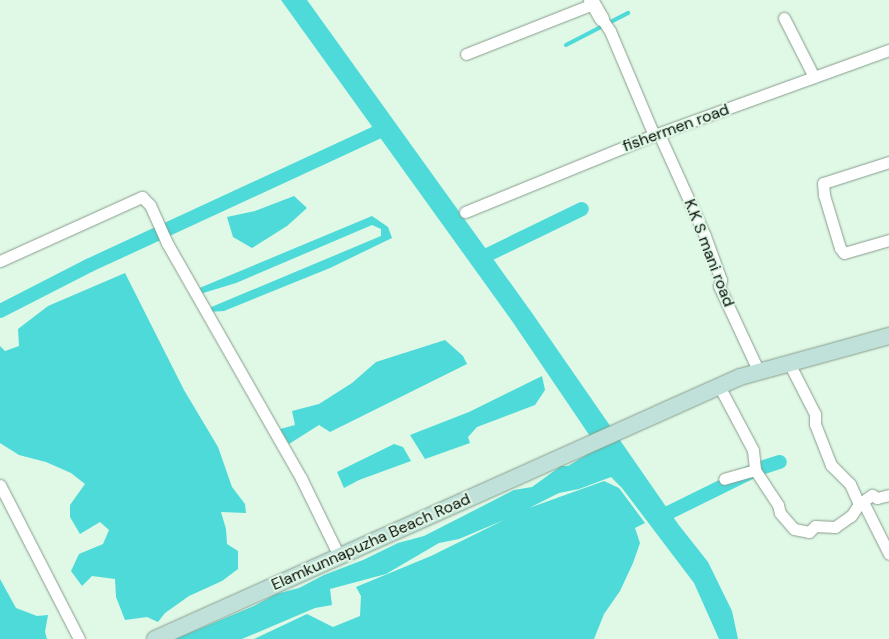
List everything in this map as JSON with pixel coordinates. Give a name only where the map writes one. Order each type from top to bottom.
[{"type":"main road","points":[[719,386],[789,363],[889,336]]},
{"type":"main road","name":"Elamkunnapuzha Beach Road","points":[[155,639],[719,386]]},
{"type":"street","points":[[466,54],[592,2],[606,25]]},
{"type":"street","points":[[784,18],[814,77]]},
{"type":"street","name":"K.K S mani road","points":[[606,25],[705,236],[721,280],[719,286],[759,372]]},
{"type":"street","name":"fishermen road","points":[[465,212],[657,134],[889,50]]},
{"type":"street","points":[[889,162],[823,183],[824,195],[840,248],[844,253],[889,240]]},
{"type":"street","points":[[0,261],[142,196],[150,205],[161,229],[301,478],[339,556]]},
{"type":"street","points":[[789,363],[816,414],[816,424],[831,465],[850,484],[889,554]]},
{"type":"street","points":[[719,386],[753,450],[757,473],[778,505],[780,513],[794,530],[809,532],[815,526],[835,528],[872,495],[877,498],[889,495]]},
{"type":"street","points":[[724,479],[757,473]]},
{"type":"street","points":[[0,485],[79,639]]},
{"type":"water","points":[[281,0],[307,0],[532,313],[678,524],[708,562],[732,611],[738,639],[719,639],[694,583],[622,488],[611,477],[579,489],[559,493],[529,508],[604,481],[619,488],[645,523],[635,528],[640,543],[633,563],[620,591],[604,614],[594,639],[254,639],[307,614],[333,627],[360,616],[361,596],[356,587],[431,556],[504,520],[459,539],[439,543],[386,574],[330,589],[332,605],[315,608],[242,639],[175,639],[254,606],[276,594],[299,588],[398,543],[424,536],[514,490],[532,487],[561,466],[568,466],[598,448],[512,321]]},
{"type":"water","points":[[294,196],[307,208],[287,226],[252,248],[233,237],[227,217],[255,211]]},
{"type":"water","points":[[372,216],[388,227],[392,238],[330,268],[224,311],[209,312],[209,308],[381,236],[381,229],[372,225],[236,283],[200,294],[197,289]]},
{"type":"water","points":[[125,273],[184,390],[218,447],[232,487],[245,504],[246,513],[221,512],[226,529],[227,544],[238,551],[238,569],[222,581],[189,596],[165,613],[158,622],[147,617],[125,620],[116,597],[115,579],[92,576],[82,586],[71,571],[79,554],[103,544],[109,530],[100,522],[80,534],[70,517],[70,505],[85,484],[71,473],[46,462],[19,455],[0,443],[0,346],[5,351],[19,346],[18,329],[48,306]]},
{"type":"water","points":[[445,340],[463,356],[467,364],[330,432],[319,425],[289,444],[280,429],[295,425],[292,411],[319,404],[352,383],[376,362]]},
{"type":"water","points":[[542,376],[545,390],[535,405],[477,427],[468,437],[470,443],[425,459],[410,435],[469,412]]},
{"type":"water","points":[[394,444],[403,447],[411,461],[359,480],[344,488],[337,472]]},
{"type":"water","points":[[0,579],[16,608],[37,616],[48,615],[45,632],[47,639],[0,639]]},
{"type":"waterway","points":[[566,45],[628,13]]},
{"type":"waterway","points":[[0,311],[90,265],[388,127]]},
{"type":"waterway","points":[[481,258],[582,209]]},
{"type":"waterway","points":[[662,516],[755,470],[780,462]]}]
